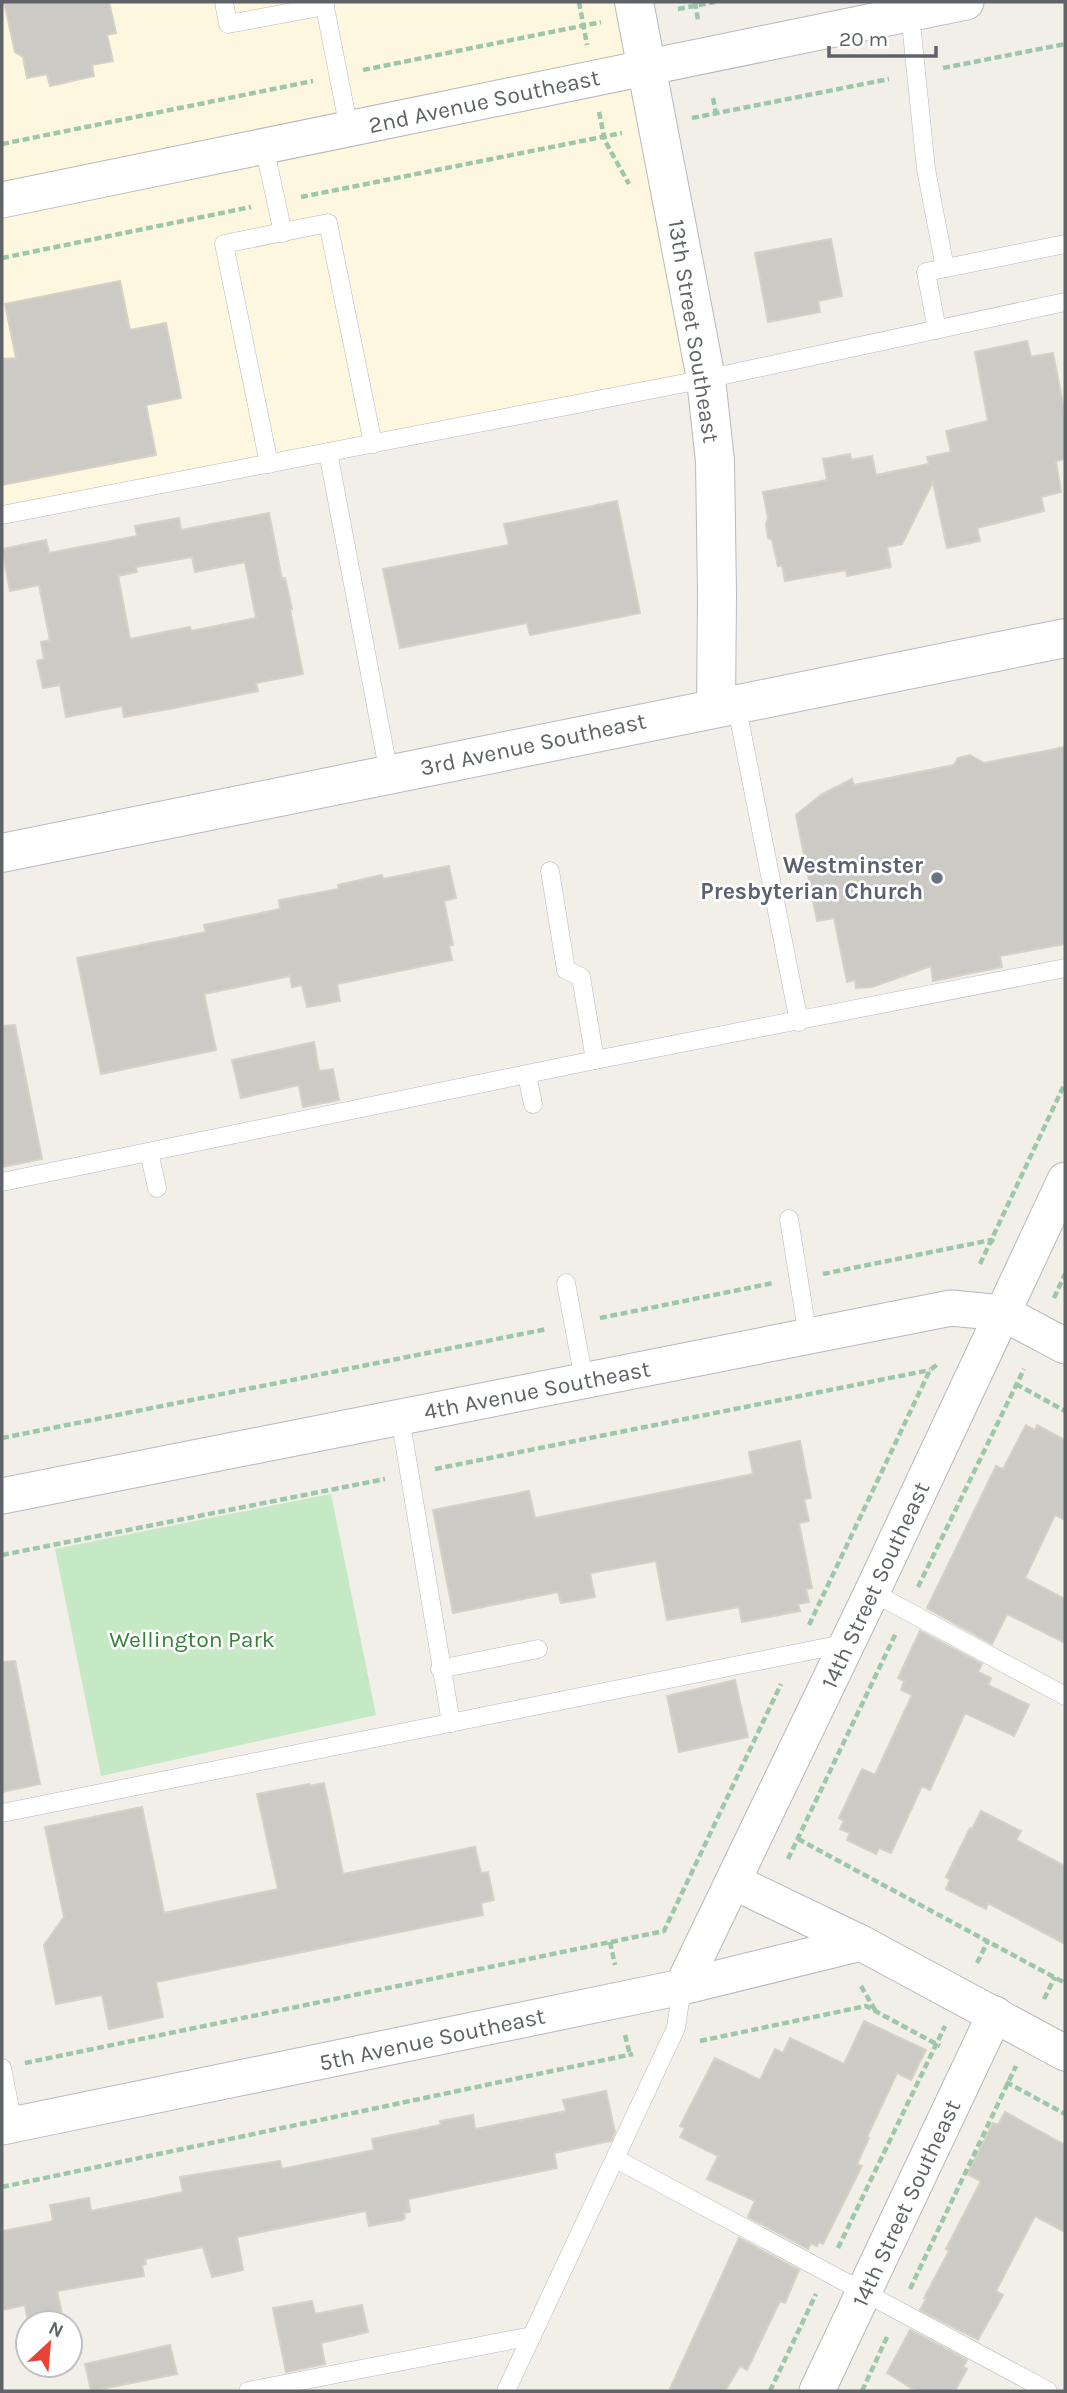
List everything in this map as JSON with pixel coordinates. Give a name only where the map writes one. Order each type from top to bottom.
[{"type":"main road","name":"13th Street Southeast","points":[[620,12],[646,67],[706,379],[715,461],[717,593],[726,705]]},
{"type":"main road","name":"3rd Avenue Southeast","points":[[2,853],[1065,638]]},
{"type":"street","name":"2nd Avenue Southeast","points":[[2,200],[646,67],[871,11],[910,13],[962,2]]},
{"type":"street","name":"14th Street Southeast","points":[[682,1987],[848,1643],[1065,1180]]},
{"type":"street","name":"4th Avenue Southeast","points":[[2,1496],[951,1308],[1003,1313],[1065,1346]]},
{"type":"street","points":[[734,1882],[861,1943],[1065,2053]]},
{"type":"street","name":"5th Avenue Southeast","points":[[7,2126],[682,1987],[861,1943]]},
{"type":"street","name":"14th Street Southeast","points":[[817,2391],[995,2014]]},
{"type":"lane","points":[[224,2],[228,24],[325,4],[349,129]]},
{"type":"lane","points":[[910,13],[926,169],[945,268]]},
{"type":"lane","points":[[264,146],[283,233]]},
{"type":"lane","points":[[269,464],[224,244],[328,223],[373,443]]},
{"type":"lane","points":[[937,330],[926,272],[1065,244]]},
{"type":"lane","points":[[2,515],[706,379],[1065,302]]},
{"type":"lane","points":[[328,452],[389,774]]},
{"type":"lane","points":[[726,705],[799,1022]]},
{"type":"lane","points":[[550,871],[566,970],[581,977],[595,1060]]},
{"type":"lane","points":[[2,1182],[595,1060],[799,1022],[1047,981],[1065,968]]},
{"type":"lane","points":[[527,1075],[533,1104]]},
{"type":"lane","points":[[149,1152],[157,1188]]},
{"type":"lane","points":[[789,1219],[808,1337]]},
{"type":"lane","points":[[566,1283],[584,1380]]},
{"type":"lane","points":[[400,1417],[451,1723]]},
{"type":"lane","points":[[872,1592],[1065,1696]]},
{"type":"lane","points":[[2,1813],[848,1643]]},
{"type":"lane","points":[[440,1669],[538,1649]]},
{"type":"lane","points":[[506,2391],[676,2028],[682,1987]]},
{"type":"lane","points":[[7,2126],[8,2067]]},
{"type":"lane","points":[[616,2159],[1048,2391]]},
{"type":"lane","points":[[248,2391],[532,2336]]},
{"type":"path","points":[[579,2],[587,46]]},
{"type":"path","points":[[678,9],[715,2]]},
{"type":"path","points":[[695,4],[698,20]]},
{"type":"path","points":[[2,144],[583,26],[620,12]]},
{"type":"path","points":[[682,120],[1065,44]]},
{"type":"path","points":[[713,98],[716,114]]},
{"type":"path","points":[[597,104],[604,136],[630,185]]},
{"type":"path","points":[[2,258],[629,131]]},
{"type":"path","points":[[980,1264],[1065,1083]]},
{"type":"path","points":[[2,1438],[991,1240]]},
{"type":"path","points":[[1054,1297],[1065,1274]]},
{"type":"path","points":[[2,1556],[930,1370],[938,1363]]},
{"type":"path","points":[[1009,1381],[1065,1411]]},
{"type":"path","points":[[792,1835],[1065,1983]]},
{"type":"path","points":[[8,2067],[664,1931]]},
{"type":"path","points":[[977,1963],[988,1941]]},
{"type":"path","points":[[610,1942],[615,1966]]},
{"type":"path","points":[[1044,1999],[1055,1977]]},
{"type":"path","points":[[861,1986],[869,2005],[876,2012],[947,2050]]},
{"type":"path","points":[[2,2187],[869,2005]]},
{"type":"path","points":[[769,2391],[945,2025]]},
{"type":"path","points":[[625,2034],[630,2055]]},
{"type":"path","points":[[862,2391],[1018,2062]]},
{"type":"path","points":[[1000,2079],[1065,2114]]},
{"type":"shaded area","points":[[2,2],[634,2],[706,379],[2,515]]},
{"type":"green space","name":"Wellington Park","points":[[331,1494],[376,1715],[101,1776],[55,1549]]},
{"type":"building","points":[[4,2],[109,2],[116,33],[107,35],[113,61],[92,65],[94,76],[50,86],[47,74],[27,78],[23,57],[15,52]]},
{"type":"building","points":[[831,239],[842,296],[818,301],[820,312],[768,322],[755,253]]},
{"type":"building","points":[[120,281],[130,330],[166,323],[181,398],[146,405],[156,455],[2,485],[2,359],[16,358],[5,304]]},
{"type":"building","points":[[1027,341],[1031,357],[1053,353],[1065,414],[1065,459],[1056,461],[1061,492],[1041,497],[1044,511],[977,528],[980,541],[947,548],[933,482],[902,544],[887,547],[891,567],[847,576],[846,570],[785,581],[782,565],[778,566],[772,540],[768,538],[768,518],[763,492],[827,480],[823,459],[850,454],[851,460],[872,456],[876,475],[929,464],[927,457],[951,452],[946,431],[988,421],[975,352]]},
{"type":"building","points":[[617,501],[640,613],[530,635],[527,623],[400,648],[383,569],[509,545],[504,524]]},
{"type":"building","points":[[269,513],[282,579],[285,578],[292,609],[290,610],[303,674],[256,683],[258,691],[174,708],[124,717],[122,706],[66,717],[60,685],[43,688],[37,661],[44,659],[41,642],[50,640],[39,585],[10,591],[2,549],[46,540],[49,553],[137,536],[135,526],[179,518],[181,530]],"holes":[[[192,557],[195,572],[245,562],[256,618],[191,631],[190,627],[130,639],[118,576],[137,572],[136,567]]]},
{"type":"building","name":"Westminster Presbyterian Church","points":[[1065,747],[1065,944],[1000,956],[1002,967],[933,981],[931,966],[872,987],[856,988],[855,980],[847,982],[834,918],[817,921],[796,815],[822,794],[852,779],[854,785],[954,765],[958,758],[970,755],[984,763]]},
{"type":"building","points":[[449,866],[456,898],[444,901],[453,945],[449,945],[452,960],[337,984],[340,1001],[307,1007],[302,985],[292,987],[290,976],[204,994],[216,1050],[101,1074],[77,958],[206,932],[204,925],[280,909],[279,900],[339,889],[338,885],[382,875],[383,879]]},
{"type":"building","points":[[15,1025],[42,1159],[2,1167],[2,1026]]},
{"type":"building","points":[[314,1042],[319,1071],[333,1069],[339,1100],[303,1107],[299,1085],[241,1098],[232,1060]]},
{"type":"building","points":[[1026,1425],[1035,1430],[1037,1425],[1065,1440],[1065,1520],[1055,1515],[1025,1578],[1065,1599],[1065,1643],[1007,1614],[992,1644],[927,1608],[996,1466],[1003,1469]]},
{"type":"building","points":[[800,1441],[811,1498],[804,1499],[809,1521],[799,1523],[812,1588],[806,1589],[809,1602],[798,1604],[800,1611],[742,1622],[739,1607],[667,1620],[656,1561],[590,1573],[595,1597],[561,1603],[558,1592],[453,1613],[433,1510],[529,1491],[535,1518],[753,1474],[749,1452]]},
{"type":"building","points":[[920,1631],[982,1664],[978,1672],[991,1678],[988,1685],[1029,1705],[1014,1736],[965,1713],[930,1790],[922,1786],[891,1853],[879,1848],[876,1854],[847,1840],[850,1833],[840,1829],[844,1821],[839,1818],[862,1769],[875,1775],[912,1695],[901,1690],[904,1681],[898,1678]]},
{"type":"building","points":[[15,1661],[40,1784],[2,1792],[2,1662]]},
{"type":"building","points":[[735,1680],[748,1737],[679,1752],[667,1696]]},
{"type":"building","points":[[324,1783],[343,1874],[475,1847],[481,1873],[488,1872],[494,1900],[481,1903],[483,1915],[156,1982],[163,2017],[109,2029],[102,1995],[56,2004],[44,1945],[64,1917],[45,1827],[142,1807],[164,1913],[278,1889],[257,1794]]},
{"type":"building","points":[[981,1811],[1021,1831],[1016,1840],[1065,1866],[1065,1944],[988,1903],[986,1909],[946,1889],[950,1880],[946,1877]]},
{"type":"building","points":[[864,2021],[926,2050],[911,2080],[897,2073],[867,2137],[869,2138],[857,2164],[862,2166],[823,2244],[819,2242],[817,2246],[811,2243],[808,2249],[748,2217],[755,2201],[707,2179],[718,2156],[680,2137],[685,2128],[680,2126],[715,2058],[760,2080],[775,2049],[783,2053],[790,2038],[844,2064]]},
{"type":"building","points":[[606,2091],[615,2132],[611,2141],[554,2153],[557,2168],[408,2199],[410,2212],[404,2213],[405,2218],[402,2220],[369,2226],[366,2211],[237,2237],[243,2270],[212,2277],[203,2247],[145,2259],[146,2264],[142,2265],[144,2276],[57,2291],[61,2309],[26,2309],[25,2305],[2,2310],[2,2231],[50,2222],[53,2220],[50,2205],[89,2198],[91,2211],[183,2192],[180,2177],[280,2161],[282,2169],[374,2150],[372,2139],[441,2125],[440,2121],[473,2115],[475,2129],[566,2111],[563,2100]]},
{"type":"building","points":[[1005,2112],[1065,2145],[1065,2232],[1035,2216],[996,2291],[1003,2295],[978,2340],[920,2310],[949,2251],[946,2249],[981,2181],[967,2174],[993,2123],[998,2125]]},
{"type":"building","points":[[739,2238],[799,2270],[785,2303],[780,2301],[747,2370],[740,2366],[725,2391],[669,2391]]},
{"type":"building","points":[[312,2301],[315,2314],[362,2305],[368,2332],[321,2343],[325,2364],[286,2372],[273,2308]]},
{"type":"building","points":[[910,2330],[967,2360],[963,2367],[967,2369],[955,2391],[916,2391],[887,2373]]},
{"type":"building","points":[[170,2345],[177,2374],[91,2391],[85,2364]]},
{"type":"place","name":"Westminster Presbyterian Church","points":[[937,878]]}]
